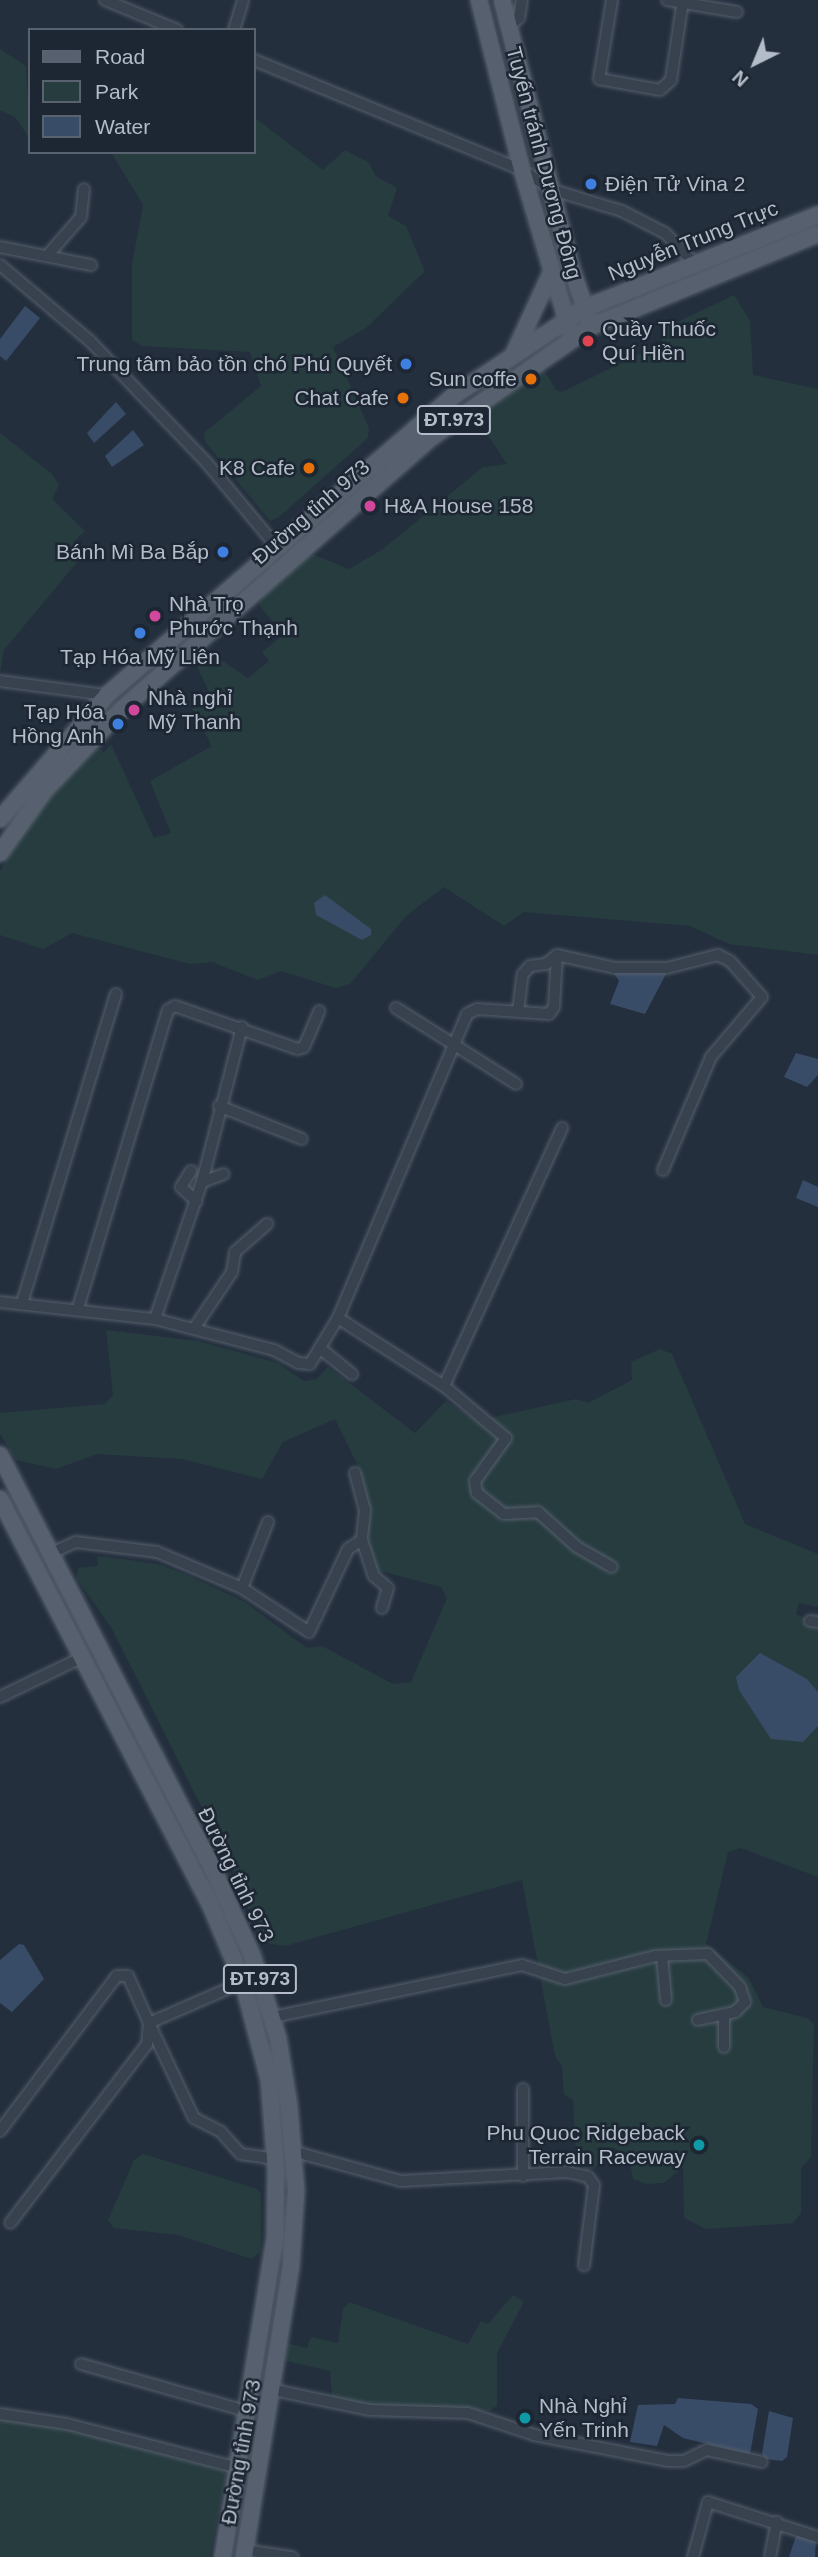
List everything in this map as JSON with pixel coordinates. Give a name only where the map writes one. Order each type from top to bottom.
[{"type":"main road","name":"Tuyến tránh Dương Đông","points":[[479,0],[522,170],[565,319],[573,336]]},
{"type":"main road","name":"Tuyến tránh Dương Đông","points":[[502,0],[592,326]]},
{"type":"main road","name":"Nguyễn Trung Trực","points":[[585,307],[693,262],[818,215]]},
{"type":"main road","name":"Nguyễn Trung Trực","points":[[592,326],[818,234]]},
{"type":"main road","name":"ĐT.973","points":[[513,354],[552,271]]},
{"type":"main road","name":"Đường tỉnh 973","points":[[0,819],[107,695],[279,543],[409,432],[513,354],[585,307]]},
{"type":"main road","name":"Đường tỉnh 973","points":[[0,853],[45,790],[121,710],[295,553],[433,436],[573,336],[592,326]]},
{"type":"main road","points":[[107,695],[121,710]]},
{"type":"main road","name":"Đường tỉnh 973","points":[[0,1455],[217,1878],[252,1955],[273,2017],[289,2105],[296,2191],[291,2266],[274,2390],[244,2554]]},
{"type":"main road","name":"Đường tỉnh 973","points":[[0,1499],[79,1658],[210,1904],[243,1982],[269,2080],[275,2159],[275,2238],[249,2412],[236,2467],[223,2557]]},
{"type":"main road","points":[[33,1565],[50,1554]]},
{"type":"street","points":[[105,0],[131,5],[173,28]]},
{"type":"street","points":[[235,28],[243,0]]},
{"type":"street","points":[[509,26],[519,18],[522,0]]},
{"type":"street","points":[[612,0],[599,79],[660,90],[671,80],[683,1]]},
{"type":"street","points":[[667,0],[737,12]]},
{"type":"street","points":[[256,61],[522,170],[553,191],[583,197],[646,223],[665,233],[693,262]]},
{"type":"street","points":[[47,256],[81,217],[84,189]]},
{"type":"street","points":[[0,247],[91,265]]},
{"type":"street","points":[[0,265],[90,341],[279,543]]},
{"type":"street","points":[[0,681],[107,695]]},
{"type":"street","points":[[518,1012],[523,974],[530,966],[546,964],[557,955]]},
{"type":"street","points":[[0,1302],[78,1308],[155,1319],[195,1327],[274,1350],[303,1365],[313,1362],[338,1318],[471,1011],[552,1012],[557,955]]},
{"type":"street","points":[[557,955],[615,968],[667,968],[718,955],[730,961],[762,997],[711,1057],[663,1170]]},
{"type":"street","points":[[22,1303],[116,994]]},
{"type":"street","points":[[78,1308],[168,1010],[174,1006],[302,1048],[319,1012]]},
{"type":"street","points":[[396,1008],[516,1084]]},
{"type":"street","points":[[155,1319],[202,1182],[219,1106],[242,1027]]},
{"type":"street","points":[[219,1106],[302,1139]]},
{"type":"street","points":[[444,1386],[562,1128]]},
{"type":"street","points":[[191,1171],[181,1186],[196,1201]]},
{"type":"street","points":[[202,1182],[224,1174]]},
{"type":"street","points":[[195,1327],[232,1272],[235,1252],[267,1224]]},
{"type":"street","points":[[338,1318],[444,1386],[506,1438],[475,1481],[480,1497],[504,1514],[538,1512],[577,1547],[612,1567]]},
{"type":"street","points":[[321,1349],[352,1374]]},
{"type":"street","points":[[355,1473],[365,1510],[362,1540],[373,1576],[388,1588],[382,1608]]},
{"type":"street","points":[[242,1588],[268,1522]]},
{"type":"street","points":[[50,1554],[76,1542],[134,1546],[186,1562],[242,1588],[309,1632],[348,1549],[362,1540]]},
{"type":"street","points":[[0,1697],[79,1658]]},
{"type":"street","points":[[273,2017],[522,1965],[565,1979],[662,1956],[708,1954],[718,1960],[740,1987],[745,2002],[724,2015],[698,2020]]},
{"type":"street","points":[[662,1956],[666,2000]]},
{"type":"street","points":[[0,2131],[117,1976],[131,1980],[194,2118],[222,2133],[241,2154],[275,2159]]},
{"type":"street","points":[[149,2023],[243,1982]]},
{"type":"street","points":[[724,2015],[724,2047]]},
{"type":"street","points":[[10,2223],[146,2044],[149,2023]]},
{"type":"street","points":[[523,2089],[523,2176]]},
{"type":"street","points":[[292,2151],[401,2181],[567,2172],[593,2182],[583,2265]]},
{"type":"street","points":[[81,2364],[249,2412]]},
{"type":"street","points":[[274,2390],[370,2410],[468,2413],[534,2435],[668,2462],[684,2461],[707,2450],[762,2462]]},
{"type":"street","points":[[0,2414],[67,2424],[236,2467]]},
{"type":"street","points":[[693,2557],[708,2502],[818,2537]]},
{"type":"street","points":[[770,2557],[777,2522]]},
{"type":"street","points":[[244,2554],[292,2557]]},
{"type":"green space","points":[[0,49],[26,66],[28,136],[15,117],[0,110]]},
{"type":"green space","points":[[256,119],[323,170],[345,150],[368,162],[376,176],[397,188],[388,216],[406,226],[425,271],[366,328],[333,347],[369,428],[368,438],[279,517],[270,521],[205,442],[204,433],[261,386],[250,352],[142,346],[132,340],[132,264],[143,205],[112,154],[256,154]]},
{"type":"green space","points":[[734,295],[750,321],[753,375],[818,389],[818,955],[729,944],[690,926],[524,912],[504,926],[444,887],[406,916],[350,984],[336,988],[281,971],[258,980],[212,962],[190,964],[72,933],[43,949],[0,935],[0,871],[37,804],[93,744],[104,752],[111,744],[154,838],[171,833],[150,781],[212,746],[192,709],[211,696],[194,660],[206,650],[248,678],[269,661],[262,652],[281,637],[280,631],[260,606],[258,595],[305,551],[349,569],[383,549],[483,467],[507,464],[479,422],[490,410],[488,403],[542,367],[556,390],[562,392],[662,343],[661,330]]},
{"type":"green space","points":[[0,433],[52,474],[59,485],[52,499],[85,531],[73,542],[87,550],[4,650],[0,674]]},
{"type":"green space","points":[[106,1330],[198,1341],[278,1363],[304,1381],[317,1379],[328,1367],[415,1433],[446,1401],[482,1425],[490,1418],[576,1399],[588,1403],[632,1380],[631,1362],[660,1349],[672,1354],[745,1524],[818,1554],[818,1607],[799,1603],[796,1614],[818,1624],[818,1877],[741,1848],[728,1852],[706,1944],[749,1978],[763,2007],[807,2018],[814,2024],[811,2157],[801,2168],[801,2213],[793,2223],[706,2229],[684,2218],[683,2167],[664,2183],[647,2184],[633,2179],[630,2163],[615,2148],[609,2148],[595,2169],[586,2170],[576,2160],[573,2100],[564,2094],[562,2066],[555,2056],[522,1880],[285,1946],[261,1942],[232,1867],[111,1627],[76,1578],[78,1568],[98,1566],[97,1556],[158,1564],[245,1602],[307,1648],[322,1646],[393,1684],[411,1682],[447,1598],[441,1587],[380,1571],[371,1563],[365,1525],[369,1510],[362,1474],[335,1419],[283,1442],[262,1479],[182,1459],[97,1454],[56,1469],[16,1460],[0,1434],[0,1413],[105,1404],[113,1395]]},
{"type":"green space","points":[[143,2154],[255,2188],[261,2193],[261,2251],[252,2259],[178,2235],[114,2228],[108,2220],[134,2160]]},
{"type":"green space","points":[[513,2295],[524,2302],[497,2353],[497,2406],[489,2411],[379,2406],[332,2397],[330,2371],[282,2360],[286,2343],[307,2348],[311,2337],[338,2343],[343,2309],[349,2302],[468,2344],[481,2321],[488,2324]]},
{"type":"green space","points":[[0,2418],[65,2428],[219,2468],[226,2474],[210,2557],[0,2557]]},
{"type":"water","points":[[25,306],[40,318],[6,361],[0,356],[0,339]]},
{"type":"water","points":[[116,402],[126,414],[94,443],[87,433]]},
{"type":"water","points":[[133,430],[144,445],[112,467],[105,456]]},
{"type":"water","points":[[325,895],[371,929],[371,935],[362,940],[316,915],[314,903]]},
{"type":"water","points":[[657,969],[666,974],[645,1014],[610,1004],[619,981],[614,973]]},
{"type":"water","points":[[796,1053],[818,1059],[818,1075],[807,1087],[784,1077]]},
{"type":"water","points":[[803,1180],[818,1187],[818,1207],[796,1198]]},
{"type":"water","points":[[760,1653],[807,1679],[818,1692],[818,1726],[803,1742],[771,1739],[739,1690],[736,1677]]},
{"type":"water","points":[[19,1944],[24,1945],[44,1979],[12,2012],[0,2003],[0,1960]]},
{"type":"water","points":[[678,2398],[751,2404],[758,2409],[750,2454],[683,2438],[664,2425],[657,2446],[630,2442],[638,2405],[675,2404]]},
{"type":"water","points":[[769,2411],[793,2418],[787,2457],[782,2461],[766,2459],[762,2454]]},
{"type":"water","points":[[797,2533],[816,2539],[815,2557],[789,2557]]},
{"type":"place","name":"Điện Tử Vina 2","points":[[591,184]]},
{"type":"place","name":"Quầy Thuốc Quí Hiền","points":[[588,341]]},
{"type":"place","name":"Trung tâm bảo tồn chó Phú Quyết","points":[[406,364]]},
{"type":"place","name":"Sun coffe","points":[[531,379]]},
{"type":"place","name":"Chat Cafe","points":[[403,398]]},
{"type":"place","name":"K8 Cafe","points":[[309,468]]},
{"type":"place","name":"H&A House 158","points":[[370,506]]},
{"type":"place","name":"Bánh Mì Ba Bắp","points":[[223,552]]},
{"type":"place","name":"Nhà Trọ Phước Thạnh","points":[[155,616]]},
{"type":"place","name":"Tạp Hóa Mỹ Liên","points":[[140,633]]},
{"type":"place","name":"Nhà nghỉ Mỹ Thanh","points":[[134,710]]},
{"type":"place","name":"Tạp Hóa Hồng Anh","points":[[118,724]]},
{"type":"place","name":"Phu Quoc Ridgeback Terrain Raceway","points":[[699,2145]]},
{"type":"place","name":"Nhà Nghỉ Yến Trinh","points":[[525,2418]]}]
